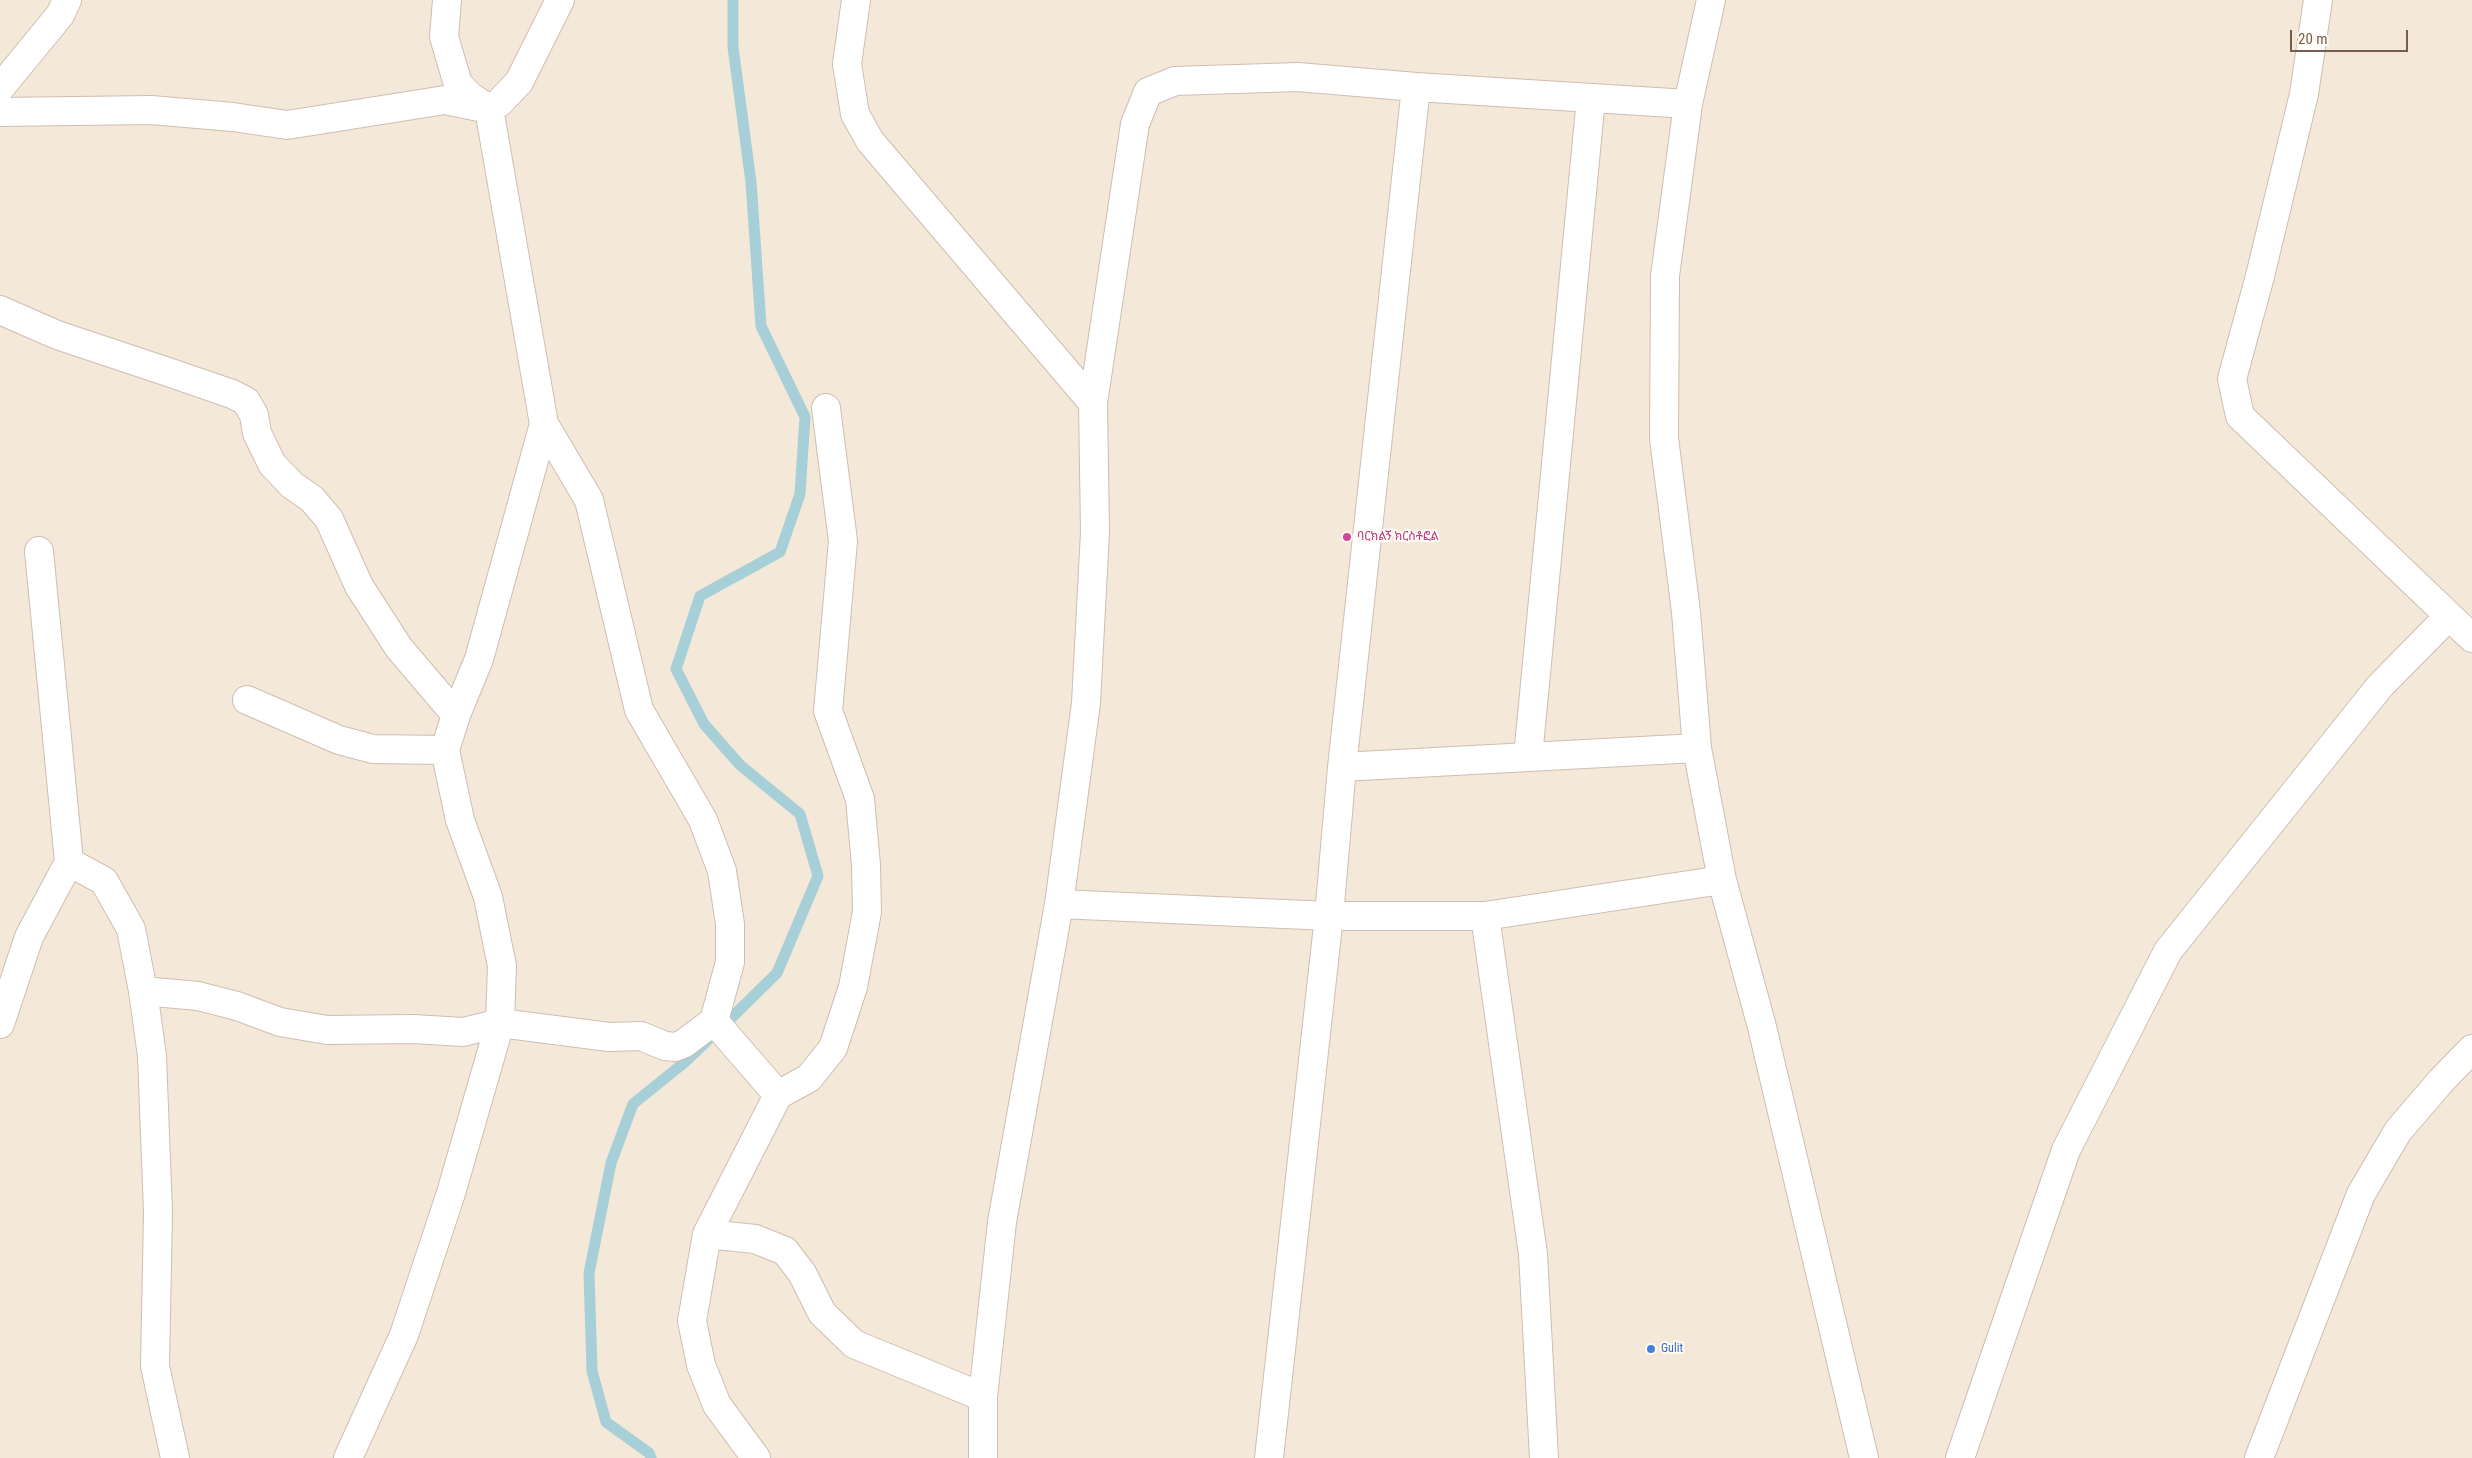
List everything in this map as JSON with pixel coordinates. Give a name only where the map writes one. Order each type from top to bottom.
[{"type":"street","points":[[0,88],[60,15],[67,0]]},
{"type":"street","points":[[143,991],[198,996],[237,1006],[280,1022],[327,1030],[413,1029],[463,1032],[500,1023],[609,1037],[641,1036],[665,1046],[675,1047],[683,1044],[714,1021],[730,962],[730,924],[722,871],[703,820],[640,710],[589,500],[544,424],[489,109],[471,97],[458,84],[444,37],[447,0]]},
{"type":"street","points":[[0,112],[151,110],[287,125],[445,100],[489,109],[499,103],[519,82],[560,0]]},
{"type":"street","points":[[856,0],[847,64],[855,114],[870,141],[1093,403]]},
{"type":"street","points":[[1711,0],[1688,104],[1665,276],[1664,438],[1686,612],[1697,748],[1722,880],[1762,1028],[1864,1458]]},
{"type":"street","points":[[2318,0],[2304,94],[2260,276],[2232,378],[2240,416],[2472,638]]},
{"type":"street","points":[[983,1458],[983,1397],[1002,1222],[1059,904],[1086,703],[1095,532],[1093,403],[1135,124],[1148,92],[1175,81],[1298,77],[1416,87],[1688,104]]},
{"type":"street","points":[[1269,1458],[1329,916],[1342,767],[1416,87]]},
{"type":"street","points":[[1528,757],[1591,98]]},
{"type":"street","points":[[0,310],[57,336],[171,372],[232,394],[246,402],[254,415],[257,433],[272,464],[292,486],[312,499],[329,519],[359,586],[399,648],[456,715]]},
{"type":"street","points":[[756,1458],[717,1405],[701,1365],[692,1321],[707,1234],[778,1095],[809,1078],[833,1048],[853,987],[867,912],[866,865],[860,799],[828,711],[843,541],[826,408]]},
{"type":"street","points":[[348,1458],[404,1335],[452,1193],[500,1023],[502,966],[488,897],[460,820],[445,750],[456,715],[479,659],[544,424]]},
{"type":"street","points":[[0,1024],[28,937],[70,862],[38,552]]},
{"type":"street","points":[[1960,1458],[2066,1150],[2168,951],[2380,686],[2450,616]]},
{"type":"street","points":[[246,700],[339,740],[373,749],[445,750]]},
{"type":"street","points":[[1342,767],[1697,748]]},
{"type":"street","points":[[70,862],[104,881],[131,929],[143,991],[152,1056],[158,1202],[155,1366],[175,1458]]},
{"type":"street","points":[[1059,904],[1329,916],[1485,916],[1722,880]]},
{"type":"street","points":[[1485,916],[1533,1254],[1544,1458]]},
{"type":"street","points":[[714,1021],[778,1095]]},
{"type":"street","points":[[2259,1458],[2361,1194],[2398,1131],[2440,1081],[2472,1049]]},
{"type":"street","points":[[707,1234],[755,1239],[785,1251],[802,1274],[822,1313],[854,1344],[983,1397]]},
{"type":"shaded area","points":[[0,0],[2472,0],[2472,1458],[0,1458]]},
{"type":"waterway","points":[[720,1029],[777,973],[818,876],[800,814],[740,765],[704,724],[676,669],[700,596],[780,552],[800,494],[805,417],[761,326],[751,182],[733,47],[733,0]]},
{"type":"waterway","points":[[651,1458],[649,1453],[606,1422],[592,1371],[589,1273],[611,1163],[633,1104],[685,1062],[708,1040]]},
{"type":"place","name":"ባርክልኝ ክርስቶፎል","points":[[1347,537]]},
{"type":"place","name":"Gulit","points":[[1651,1349]]}]
